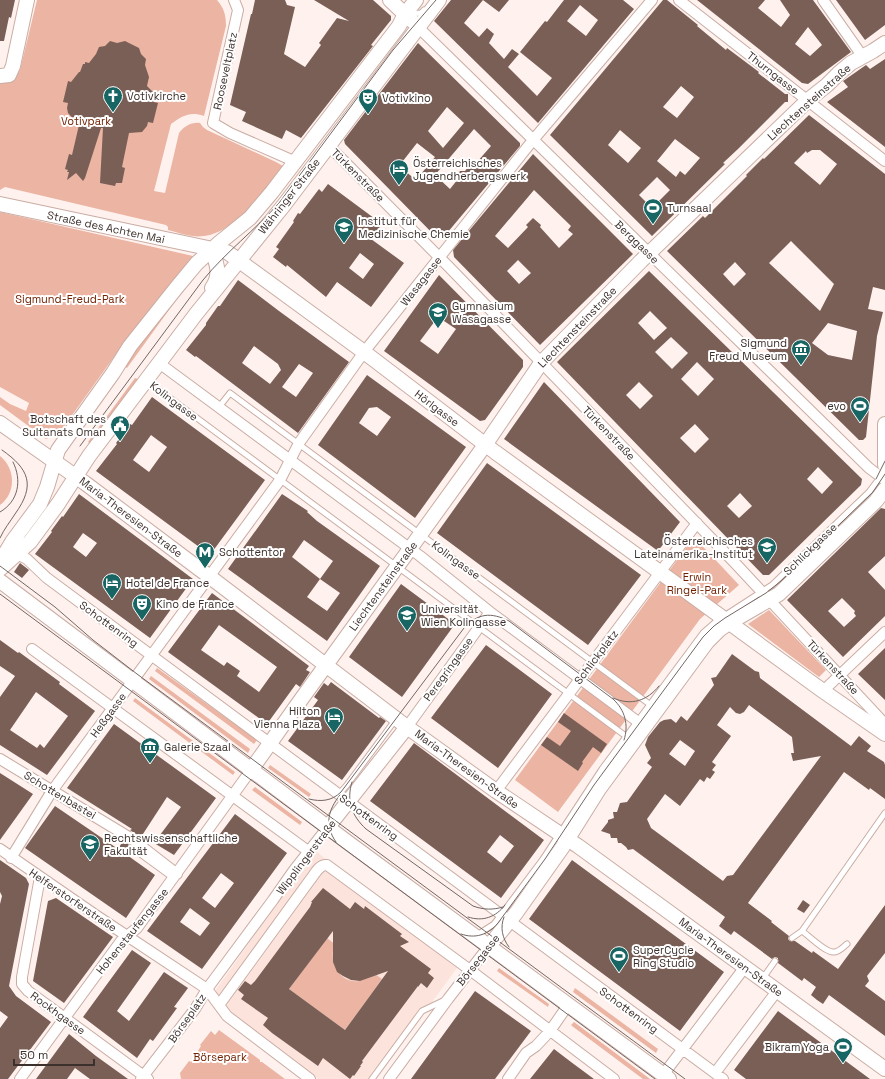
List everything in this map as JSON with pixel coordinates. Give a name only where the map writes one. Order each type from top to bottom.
[{"type":"main road","points":[[0,76],[9,75],[13,66],[27,0]]},
{"type":"main road","name":"Berggasse","points":[[390,0],[418,27]]},
{"type":"main road","name":"Währinger Straße","points":[[0,562],[12,542],[40,504],[47,487],[58,450],[113,373],[130,346],[177,287],[212,249],[250,218],[296,162],[399,26],[405,14],[416,0]]},
{"type":"main road","name":"Währinger Straße","points":[[0,569],[30,542],[58,504],[88,456],[196,314],[284,205],[439,0]]},
{"type":"main road","name":"Liechtensteinstraße","points":[[326,665],[485,445],[541,363],[649,254],[808,100],[827,85],[843,69],[885,43]]},
{"type":"main road","name":"Straße des Achten Mai","points":[[0,204],[212,249]]},
{"type":"main road","name":"Währinger Straße","points":[[196,314],[216,283],[218,276],[212,249]]},
{"type":"main road","name":"Hörlgasse","points":[[212,249],[227,252],[364,352],[485,445],[660,572]]},
{"type":"main road","name":"Maria-Theresien-Straße","points":[[0,423],[76,477],[402,722],[885,1069]]},
{"type":"main road","points":[[884,473],[885,424]]},
{"type":"main road","name":"Schlickgasse","points":[[725,620],[766,596],[780,594],[876,501],[884,473]]},
{"type":"main road","name":"Türkenstraße","points":[[660,572],[823,691],[885,734]]},
{"type":"main road","points":[[0,581],[251,770],[666,1077]]},
{"type":"main road","points":[[563,837],[599,789],[630,739],[653,707],[707,642],[719,630],[725,620]]},
{"type":"main road","name":"Hohenstaufengasse","points":[[251,770],[326,665]]},
{"type":"main road","name":"Wipplingerstraße","points":[[328,827],[343,799],[402,722]]},
{"type":"main road","name":"Börsegasse","points":[[489,946],[505,918],[563,837]]},
{"type":"street","name":"Rooseveltplatz","points":[[234,0],[238,10],[214,124],[296,162]]},
{"type":"street","name":"Wasagasse","points":[[210,577],[280,480],[299,443],[364,352],[533,140],[652,0]]},
{"type":"street","name":"Thurngasse","points":[[679,0],[885,161]]},
{"type":"street","points":[[823,0],[863,57]]},
{"type":"street","name":"Berggasse","points":[[418,27],[870,468],[884,473]]},
{"type":"street","name":"Türkenstraße","points":[[329,146],[697,523],[885,724]]},
{"type":"street","name":"Kolingasse","points":[[159,363],[410,549],[490,612],[641,724]]},
{"type":"street","name":"Schlickplatz","points":[[496,790],[697,523]]},
{"type":"street","name":"Schottenring","points":[[17,554],[27,559],[48,578],[343,799],[428,859],[505,918],[719,1076]]},
{"type":"street","name":"Heßgasse","points":[[11,858],[52,791],[210,577]]},
{"type":"street","name":"Peregringasse","points":[[402,722],[490,612]]},
{"type":"street","points":[[823,691],[885,632]]},
{"type":"street","points":[[32,649],[308,851]]},
{"type":"street","name":"Schottenbastei","points":[[0,759],[132,839],[176,876]]},
{"type":"street","name":"Hohenstaufengasse","points":[[20,1079],[121,941],[137,928],[176,876],[251,770]]},
{"type":"street","name":"Wipplingerstraße","points":[[207,989],[308,851],[328,827]]},
{"type":"street","name":"Helferstorferstraße","points":[[0,849],[11,858],[207,989]]},
{"type":"street","name":"Wipplingerstraße","points":[[219,1004],[310,880],[321,866],[327,865],[470,970]]},
{"type":"street","name":"Rockhgasse","points":[[40,877],[22,984],[28,991],[144,1078]]},
{"type":"street","name":"Börsegasse","points":[[389,1079],[489,946]]},
{"type":"street","points":[[666,1077],[682,1049],[745,967]]},
{"type":"street","points":[[470,970],[614,1079]]},
{"type":"street","name":"Börseplatz","points":[[144,1078],[195,1009],[207,989],[227,1016],[310,1079]]},
{"type":"street","points":[[719,1076],[777,991]]},
{"type":"street","points":[[508,1079],[526,1053],[536,1046],[550,1031],[568,1005]]},
{"type":"lane","points":[[405,14],[421,13],[432,0]]},
{"type":"lane","name":"Kolingasse","points":[[146,380],[630,739]]},
{"type":"lane","name":"Kolingasse","points":[[219,407],[230,393],[653,707]]},
{"type":"lane","name":"Schlickgasse","points":[[766,596],[783,576],[866,495],[884,473]]},
{"type":"lane","points":[[792,938],[802,931],[885,813]]},
{"type":"lane","points":[[132,848],[176,876]]},
{"type":"lane","points":[[475,936],[505,918]]},
{"type":"lane","points":[[802,931],[827,950],[833,952],[840,950],[847,944]]},
{"type":"lane","points":[[762,980],[775,961]]},
{"type":"lane","points":[[372,1079],[422,1011],[448,999]]},
{"type":"shaded area","points":[[315,850],[457,968],[376,1079],[318,1079],[210,998]]},
{"type":"green space","name":"Votivpark","points":[[37,0],[217,0],[224,12],[226,26],[204,116],[190,114],[171,124],[154,191],[165,193],[179,133],[186,126],[194,123],[200,123],[207,130],[276,162],[283,166],[283,168],[268,188],[238,219],[215,233],[204,236],[186,235],[168,230],[166,225],[5,187],[0,190],[0,83],[7,83],[12,80],[17,76],[20,70]]},
{"type":"green space","name":"Sigmund-Freud-Park","points":[[0,212],[194,257],[124,343],[60,432],[46,439],[0,405],[0,397],[10,404],[26,411],[29,403],[0,387]]},
{"type":"green space","points":[[187,285],[127,368],[124,366],[132,351]]},
{"type":"green space","points":[[135,378],[138,379],[133,388],[91,445],[88,442]]},
{"type":"green space","points":[[0,456],[9,467],[12,481],[9,494],[0,505]]},
{"type":"green space","name":"Erwin Ringel-Park","points":[[694,537],[739,585],[700,619],[558,812],[515,780]]},
{"type":"green space","points":[[769,610],[826,670],[819,677],[748,624]]},
{"type":"green space","points":[[157,668],[257,740],[254,744],[155,671]]},
{"type":"green space","points":[[151,676],[250,749],[248,753],[149,679]]},
{"type":"green space","points":[[135,698],[235,772],[233,775],[133,701]]},
{"type":"green space","points":[[270,765],[311,794],[309,797],[268,768]]},
{"type":"green space","points":[[255,787],[302,822],[300,825],[252,790]]},
{"type":"green space","points":[[327,938],[337,946],[333,950],[334,962],[338,972],[347,980],[359,981],[364,979],[372,972],[382,979],[345,1030],[289,989]]},
{"type":"green space","points":[[499,968],[549,1004],[548,1007],[497,971]]},
{"type":"green space","points":[[575,988],[658,1049],[656,1053],[573,992]]},
{"type":"green space","points":[[574,1022],[650,1079],[643,1079],[572,1026],[571,1025]]},
{"type":"green space","name":"Börsepark","points":[[219,1030],[260,1060],[260,1062],[285,1079],[181,1079],[180,1073],[189,1061],[191,1062],[201,1046],[200,1045],[211,1031],[215,1035]]},
{"type":"building","points":[[0,0],[15,0],[11,18],[9,17],[4,41],[0,41]]},
{"type":"building","points":[[255,0],[285,0],[287,5],[295,7],[284,54],[305,67],[321,45],[319,43],[337,18],[349,21],[314,0],[373,0],[391,16],[391,20],[371,45],[373,46],[301,138],[286,130],[282,139],[242,121],[246,112],[230,105]]},
{"type":"building","points":[[451,0],[483,0],[464,23],[479,37],[487,28],[494,34],[489,43],[504,59],[512,49],[519,54],[508,67],[537,96],[552,78],[520,52],[545,21],[547,22],[564,0],[623,0],[634,9],[538,123],[434,21]],"holes":[[[580,5],[598,20],[586,36],[567,21]]]},
{"type":"building","points":[[483,0],[509,0],[499,12]]},
{"type":"building","points":[[663,0],[667,0],[726,50],[727,48],[785,94],[788,94],[788,102],[785,102],[723,163],[725,164],[652,236],[550,135]],"holes":[[[681,86],[694,97],[677,118],[663,107]],[[620,130],[641,148],[628,163],[608,145]],[[675,139],[700,158],[685,175],[680,171],[676,177],[657,161]],[[657,177],[670,190],[652,208],[639,195]]]},
{"type":"building","points":[[697,0],[765,0],[758,8],[781,27],[790,15],[780,0],[813,0],[851,52],[808,84],[802,83]],"holes":[[[808,27],[822,45],[810,56],[795,44]]]},
{"type":"building","points":[[836,0],[885,0],[885,25],[865,40]]},
{"type":"building","name":"Votivkirche","points":[[110,41],[117,43],[125,41],[139,48],[141,54],[146,59],[145,65],[149,77],[147,86],[153,92],[154,102],[158,103],[153,123],[148,122],[147,126],[142,132],[129,133],[122,167],[125,168],[122,183],[116,183],[115,186],[100,183],[103,128],[101,128],[83,181],[76,173],[67,180],[69,172],[65,169],[69,154],[72,155],[79,125],[68,113],[68,103],[63,102],[68,81],[71,82],[80,72],[85,62],[89,63],[99,47],[105,46]]},
{"type":"building","points":[[418,43],[520,143],[520,146],[442,239],[437,238],[345,144],[344,140]],"holes":[[[447,107],[464,123],[443,148],[428,131]],[[474,129],[491,146],[477,162],[474,160],[465,171],[460,171],[458,174],[458,179],[450,189],[435,175]],[[417,143],[435,157],[416,180],[399,166]]]},
{"type":"building","points":[[885,59],[885,147],[827,102],[848,87],[843,81],[866,65],[870,69]]},
{"type":"building","points":[[809,115],[885,174],[885,290],[873,287],[868,309],[883,312],[877,336],[866,437],[863,440],[859,440],[667,251],[703,216],[705,218],[763,158],[764,159]],"holes":[[[812,150],[820,150],[837,164],[820,185],[794,163],[806,151],[807,153]],[[791,241],[834,284],[820,311],[769,263]],[[735,262],[746,274],[734,286],[723,274]],[[828,323],[857,331],[852,360],[828,355],[812,343]]]},
{"type":"building","points":[[533,154],[633,254],[540,345],[454,257],[453,250]],"holes":[[[534,190],[571,226],[568,230],[573,234],[559,248],[540,227],[541,225],[533,218],[526,225],[528,227],[508,248],[495,236]],[[518,260],[531,273],[519,284],[507,271]]]},
{"type":"building","name":"Institut für Medizinische Chemie","points":[[328,184],[382,224],[371,239],[404,263],[371,307],[337,282],[326,297],[287,265],[286,267],[273,257],[279,249],[276,247],[294,222],[293,221],[298,213],[300,214],[319,189],[322,192]],"holes":[[[360,253],[374,264],[363,279],[349,268]]]},
{"type":"building","points":[[649,271],[862,479],[861,485],[769,575],[763,575],[557,362]],"holes":[[[650,311],[667,328],[654,340],[638,323]],[[671,337],[688,353],[672,369],[655,352]],[[697,362],[714,379],[698,396],[681,379]],[[639,382],[653,396],[640,409],[626,395]],[[695,424],[709,439],[695,453],[680,438]],[[818,467],[833,482],[822,494],[807,479]],[[740,493],[752,506],[739,518],[727,506]]]},
{"type":"building","points":[[439,275],[523,360],[523,367],[485,420],[480,421],[384,351]],"holes":[[[438,317],[456,329],[438,354],[420,341]]]},
{"type":"building","points":[[238,280],[349,362],[298,433],[186,350],[206,325],[218,306],[220,306]],"holes":[[[254,346],[278,364],[281,370],[270,384],[242,363]],[[299,364],[313,373],[296,397],[282,387]]]},
{"type":"building","points":[[367,375],[466,447],[415,518],[318,445]],"holes":[[[377,407],[391,417],[377,436],[359,423],[369,408]]]},
{"type":"building","points":[[544,382],[680,522],[658,551],[504,439]]},
{"type":"building","points":[[152,397],[265,480],[210,555],[96,471],[130,424],[132,425]],"holes":[[[151,435],[167,447],[149,472],[133,460]]]},
{"type":"building","points":[[487,463],[641,575],[588,645],[437,533]]},
{"type":"building","points":[[79,494],[193,579],[150,638],[35,554],[62,516],[63,517]],"holes":[[[83,533],[97,543],[86,557],[73,547]]]},
{"type":"building","points":[[282,494],[308,511],[307,512],[317,521],[380,566],[327,641],[228,569]],"holes":[[[304,540],[333,561],[320,579],[292,557]],[[320,579],[340,593],[327,611],[307,597]]]},
{"type":"building","points":[[881,508],[885,509],[885,556],[868,572],[885,590],[885,616],[843,657],[787,600]],"holes":[[[842,598],[855,611],[854,613],[856,616],[844,627],[828,611]]]},
{"type":"building","points":[[20,563],[29,570],[22,578],[14,572]]},
{"type":"building","name":"Universität Wien Kolingasse","points":[[401,584],[455,624],[402,697],[349,657]]},
{"type":"building","points":[[212,593],[309,666],[306,670],[310,672],[300,687],[296,684],[267,724],[168,652]],"holes":[[[219,625],[277,667],[259,692],[237,676],[240,671],[227,662],[224,666],[201,650]]]},
{"type":"building","points":[[0,640],[60,682],[59,684],[95,711],[47,775],[0,745],[0,697],[15,676],[0,666]],"holes":[[[36,692],[68,716],[44,748],[40,744],[37,748],[10,730]]]},
{"type":"building","points":[[486,645],[552,694],[498,768],[431,718]]},
{"type":"building","points":[[885,648],[885,700],[858,674]]},
{"type":"building","points":[[732,654],[755,671],[759,672],[760,678],[851,746],[859,736],[871,746],[867,751],[884,762],[885,799],[870,788],[869,790],[844,772],[748,903],[789,936],[788,939],[790,941],[795,941],[812,953],[813,951],[838,969],[885,905],[885,953],[867,976],[869,981],[865,986],[885,1001],[885,1036],[829,995],[823,1004],[817,1000],[811,995],[816,987],[804,978],[802,981],[778,963],[778,958],[775,957],[772,959],[734,931],[731,935],[719,926],[725,917],[633,849],[628,850],[621,843],[618,843],[617,838],[611,838],[610,834],[601,831],[608,820],[614,818],[613,812],[617,812],[620,803],[627,802],[652,767],[647,763],[651,758],[645,745],[648,737],[660,722],[664,720],[671,719],[676,723],[681,716],[687,721],[714,685],[711,678],[716,677]],"holes":[[[749,705],[792,737],[794,753],[791,753],[793,761],[821,756],[733,875],[727,876],[723,881],[651,828],[647,819],[665,794],[680,806],[700,779],[704,782],[707,777],[710,779],[715,772],[712,770],[716,765],[712,762],[731,736],[717,725],[730,707],[736,713],[740,714],[744,712]],[[680,740],[695,751],[685,766],[669,754]]]},
{"type":"building","name":"Hilton Vienna Plaza","points":[[331,682],[379,718],[380,717],[386,721],[342,780],[288,741],[318,700],[314,697],[324,683],[328,686]]},
{"type":"building","points":[[564,713],[607,744],[601,753],[593,747],[582,762],[583,763],[578,771],[541,745],[547,737],[560,746],[571,731],[558,722]]},
{"type":"building","points":[[114,724],[216,798],[174,855],[154,843],[181,807],[167,797],[140,837],[130,830],[132,829],[67,788]]},
{"type":"building","points":[[414,743],[544,840],[501,898],[370,801]],"holes":[[[500,835],[514,846],[501,863],[487,852]]]},
{"type":"building","points":[[0,773],[33,794],[0,840]]},
{"type":"building","name":"Rechtswissenschaftliche Fakultät","points":[[55,806],[118,849],[123,841],[128,844],[128,849],[130,851],[127,855],[155,875],[126,918],[25,848]]},
{"type":"building","points":[[235,814],[287,853],[202,969],[147,931]],"holes":[[[221,873],[234,883],[215,908],[202,898]],[[190,908],[210,923],[200,936],[180,922]]]},
{"type":"building","points":[[0,860],[26,878],[29,884],[9,986],[16,996],[51,1022],[8,1079],[0,1079],[0,1028],[8,1017],[0,1011],[0,904],[2,896],[0,892]]},
{"type":"building","points":[[572,860],[724,972],[680,1031],[529,919]]},
{"type":"building","points":[[323,888],[350,909],[355,902],[364,909],[365,906],[402,934],[400,936],[409,942],[400,946],[431,969],[428,973],[434,978],[427,988],[421,983],[418,986],[362,1061],[361,1066],[354,1076],[353,1075],[350,1079],[323,1058],[318,1066],[272,1033],[263,1025],[268,1018],[241,999],[244,995],[238,990],[245,981],[251,985],[255,981],[310,907],[311,902]],"holes":[[[333,931],[333,962],[337,972],[351,980],[360,981],[388,971],[345,1030],[289,989]]]},
{"type":"building","points":[[56,898],[113,937],[64,1003],[33,981],[48,901]]},
{"type":"building","points":[[803,900],[810,905],[804,913],[797,909]]},
{"type":"building","points":[[132,950],[151,963],[117,1011],[129,1021],[164,972],[188,988],[174,1007],[177,1008],[153,1041],[150,1039],[137,1058],[83,1017]]},
{"type":"building","points":[[475,991],[531,1031],[495,1079],[411,1079]]},
{"type":"building","points":[[778,1011],[870,1079],[746,1079],[734,1070]]},
{"type":"building","points":[[69,1034],[128,1079],[90,1079],[75,1068],[67,1079],[36,1079]]},
{"type":"building","points":[[554,1049],[571,1062],[594,1079],[530,1079]]},
{"type":"tram line","points":[[80,446],[203,280],[221,260],[279,203],[393,50],[436,0]]},
{"type":"tram line","points":[[0,538],[22,504],[27,486],[24,471],[2,450]]},
{"type":"tram line","points":[[876,479],[885,461]]},
{"type":"tram line","points":[[0,512],[11,502],[17,490],[18,483],[16,469],[13,462]]},
{"type":"tram line","points":[[461,934],[471,936],[481,935],[486,933],[498,923],[545,859],[594,785],[703,637],[725,618],[766,593],[781,581],[873,492],[885,474]]},
{"type":"tram line","points":[[0,566],[55,607],[93,640],[137,674],[685,1079]]},
{"type":"tram line","points":[[0,594],[655,1079]]},
{"type":"tram line","points":[[309,799],[326,800],[338,795],[341,792],[464,628],[474,619],[485,616],[496,616],[509,621],[613,699],[617,703],[625,718],[626,729],[624,740]]},
{"type":"tram line","points":[[613,698],[626,702],[638,701],[649,695],[659,686]]},
{"type":"tram line","points":[[352,782],[350,789],[350,802],[357,819],[366,829],[473,906],[488,909],[503,907]]},
{"type":"tram line","points":[[336,842],[330,830],[329,818],[330,812],[340,795]]},
{"type":"tram line","points":[[468,917],[484,919],[498,913],[505,905]]},
{"type":"tram line","points":[[504,917],[502,932],[509,947]]},
{"type":"place","name":"Votivkirche","points":[[113,113]]},
{"type":"place","name":"Votivkino","points":[[368,115]]},
{"type":"place","name":"Österreichisches Jugendherbergswerk","points":[[399,186]]},
{"type":"place","name":"Turnsaal","points":[[653,225]]},
{"type":"place","name":"Institut für Medizinische Chemie","points":[[344,244]]},
{"type":"place","name":"Gymnasium Wasagasse","points":[[438,329]]},
{"type":"place","name":"Sigmund Freud Museum","points":[[801,366]]},
{"type":"place","name":"evo","points":[[860,423]]},
{"type":"place","name":"Botschaft des Sultanats Oman","points":[[120,442]]},
{"type":"place","name":"Österreichisches Lateinamerika-Institut","points":[[767,564]]},
{"type":"place","name":"Schottentor","points":[[205,569]]},
{"type":"place","name":"Hotel de France","points":[[112,600]]},
{"type":"place","name":"Kino de France","points":[[142,621]]},
{"type":"place","name":"Universität Wien Kolingasse","points":[[407,632]]},
{"type":"place","name":"Hilton Vienna Plaza","points":[[334,734]]},
{"type":"place","name":"Galerie Szaal","points":[[150,764]]},
{"type":"place","name":"Rechtswissenschaftliche Fakultät","points":[[90,861]]},
{"type":"place","name":"SuperCycle Ring Studio","points":[[619,973]]},
{"type":"place","name":"Bikram Yoga","points":[[843,1064]]}]
